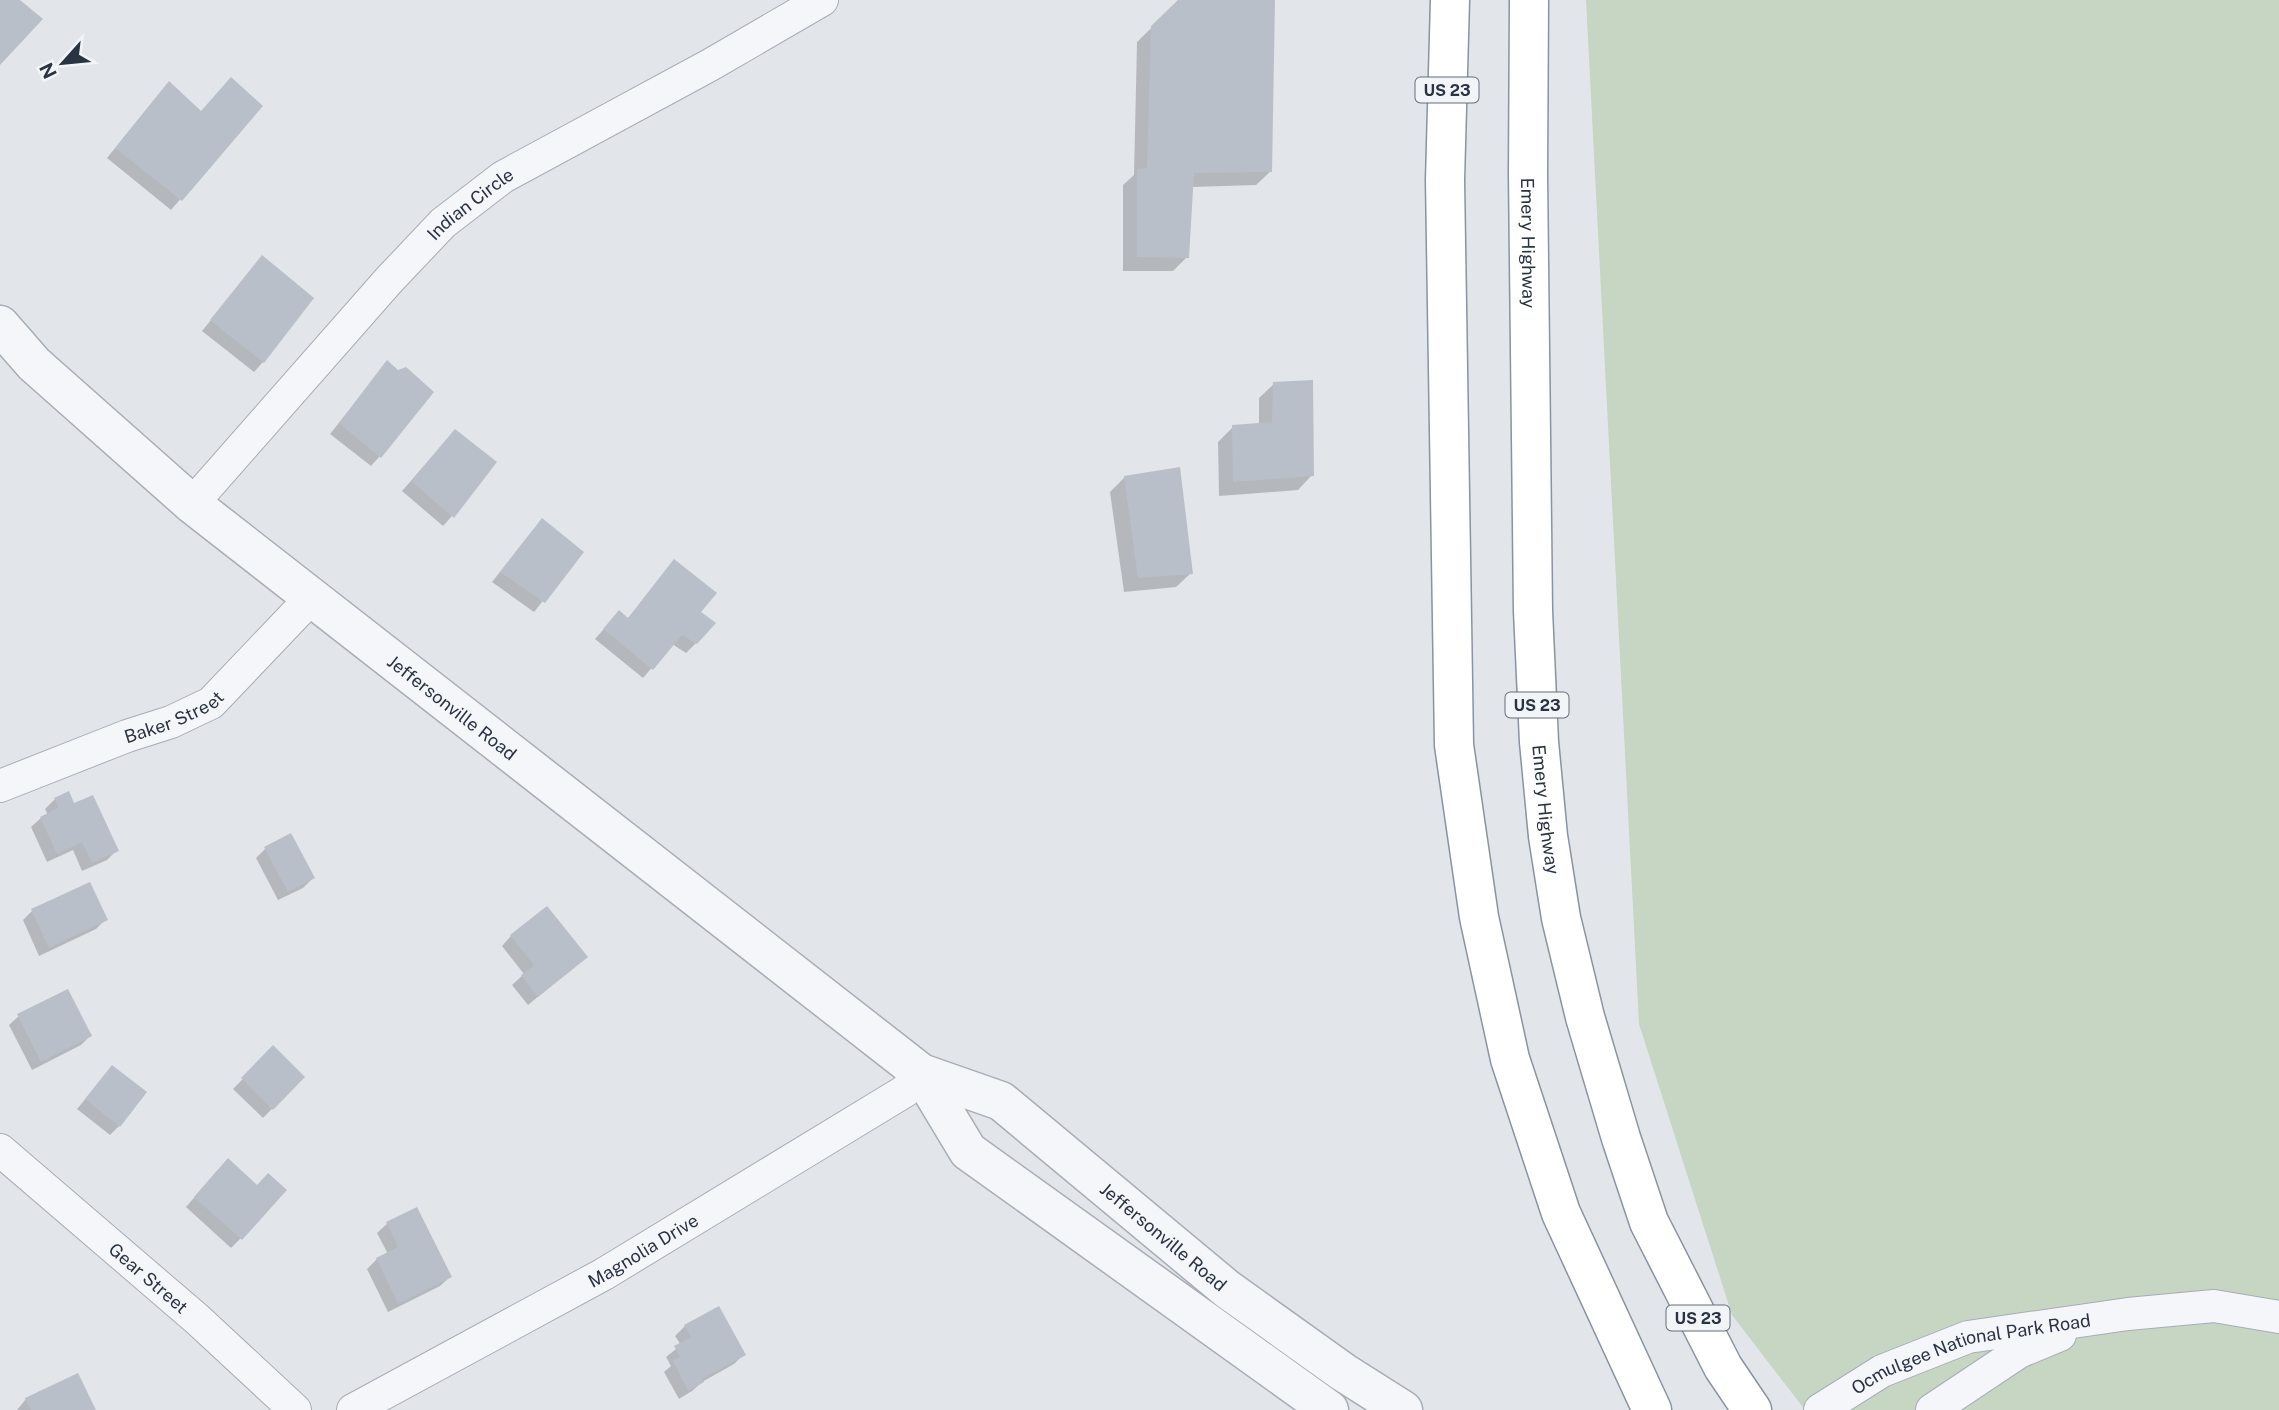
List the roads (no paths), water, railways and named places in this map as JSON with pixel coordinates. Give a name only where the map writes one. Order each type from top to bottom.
[{"type":"highway","name":"US 23","points":[[1450,0],[1445,180],[1454,745],[1479,917],[1510,1059],[1561,1213],[1652,1410]]},
{"type":"highway","name":"Emery Highway","points":[[1530,0],[1528,174],[1533,611],[1539,742],[1548,835],[1561,918],[1585,1017],[1620,1138],[1649,1222],[1723,1367],[1752,1410]]},
{"type":"highway","points":[[1597,1291],[1604,1343],[1625,1398],[1623,1410]]},
{"type":"street","name":"Indian Circle","points":[[192,504],[388,280],[443,223],[503,177],[710,65],[822,0]]},
{"type":"street","name":"Jeffersonville Road","points":[[0,325],[34,364],[192,504],[921,1073],[1002,1101],[1227,1289],[1343,1372],[1403,1410]]},
{"type":"street","name":"Baker Street","points":[[0,786],[127,736],[171,722],[211,703],[312,597]]},
{"type":"street","name":"Jeffersonville Road","points":[[921,1073],[968,1151],[1324,1408]]},
{"type":"street","name":"Magnolia Drive","points":[[352,1410],[604,1274],[905,1091],[921,1073]]},
{"type":"street","name":"Gear Street","points":[[0,1150],[197,1319],[295,1410]]},
{"type":"street","name":"Ocmulgee National Park Road","points":[[1820,1410],[1882,1371],[1968,1337],[2128,1314],[2214,1306],[2279,1317]]},
{"type":"street","name":"Ocmulgee National Park Road","points":[[1932,1410],[2019,1352],[2052,1338],[2128,1314]]}]
